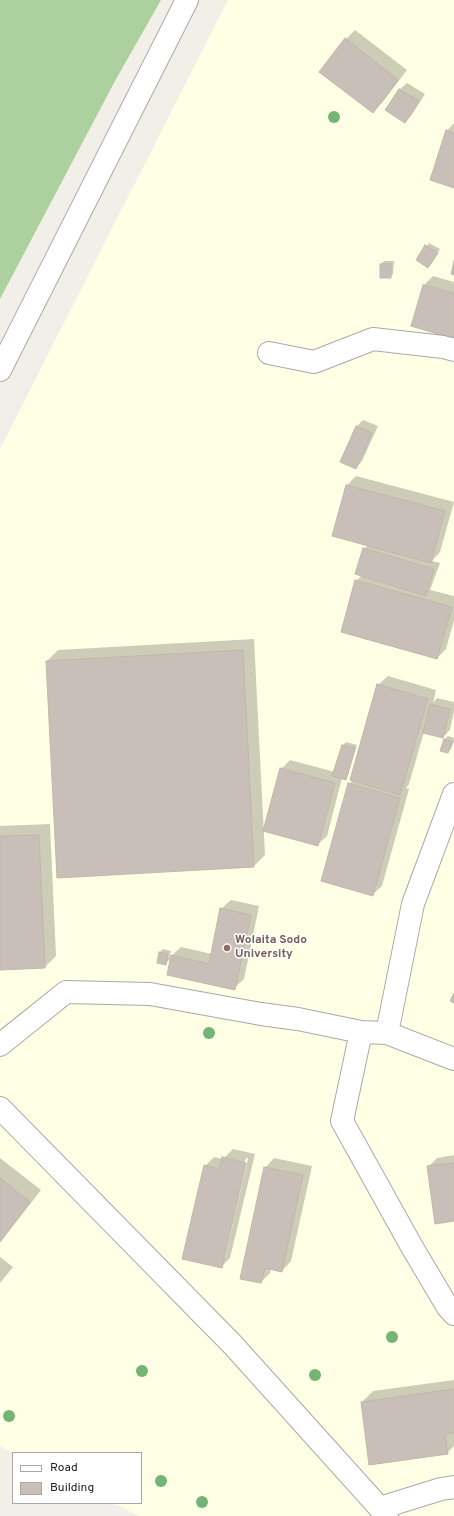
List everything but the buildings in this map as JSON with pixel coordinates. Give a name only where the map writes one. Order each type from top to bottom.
[{"type":"street","points":[[0,370],[187,0]]},
{"type":"street","points":[[269,353],[314,362],[373,339],[443,347],[454,350]]},
{"type":"street","points":[[388,1033],[413,904],[454,794]]},
{"type":"street","points":[[0,1045],[66,992],[150,994],[261,1014],[298,1019],[361,1032],[388,1033],[454,1059]]},
{"type":"street","points":[[361,1032],[342,1121],[412,1247],[447,1306],[454,1314]]},
{"type":"street","points":[[0,1108],[233,1345],[384,1512],[441,1488],[454,1487]]},
{"type":"shaded area","name":"Wolaita Sodo University","points":[[228,0],[454,0],[454,1516],[139,1516],[115,1504],[142,1504],[142,1452],[12,1452],[0,1446],[0,449]]},
{"type":"green space","points":[[0,0],[161,0],[115,81],[0,299]]},
{"type":"place","name":"Wolaita Sodo University","points":[[227,948]]}]
